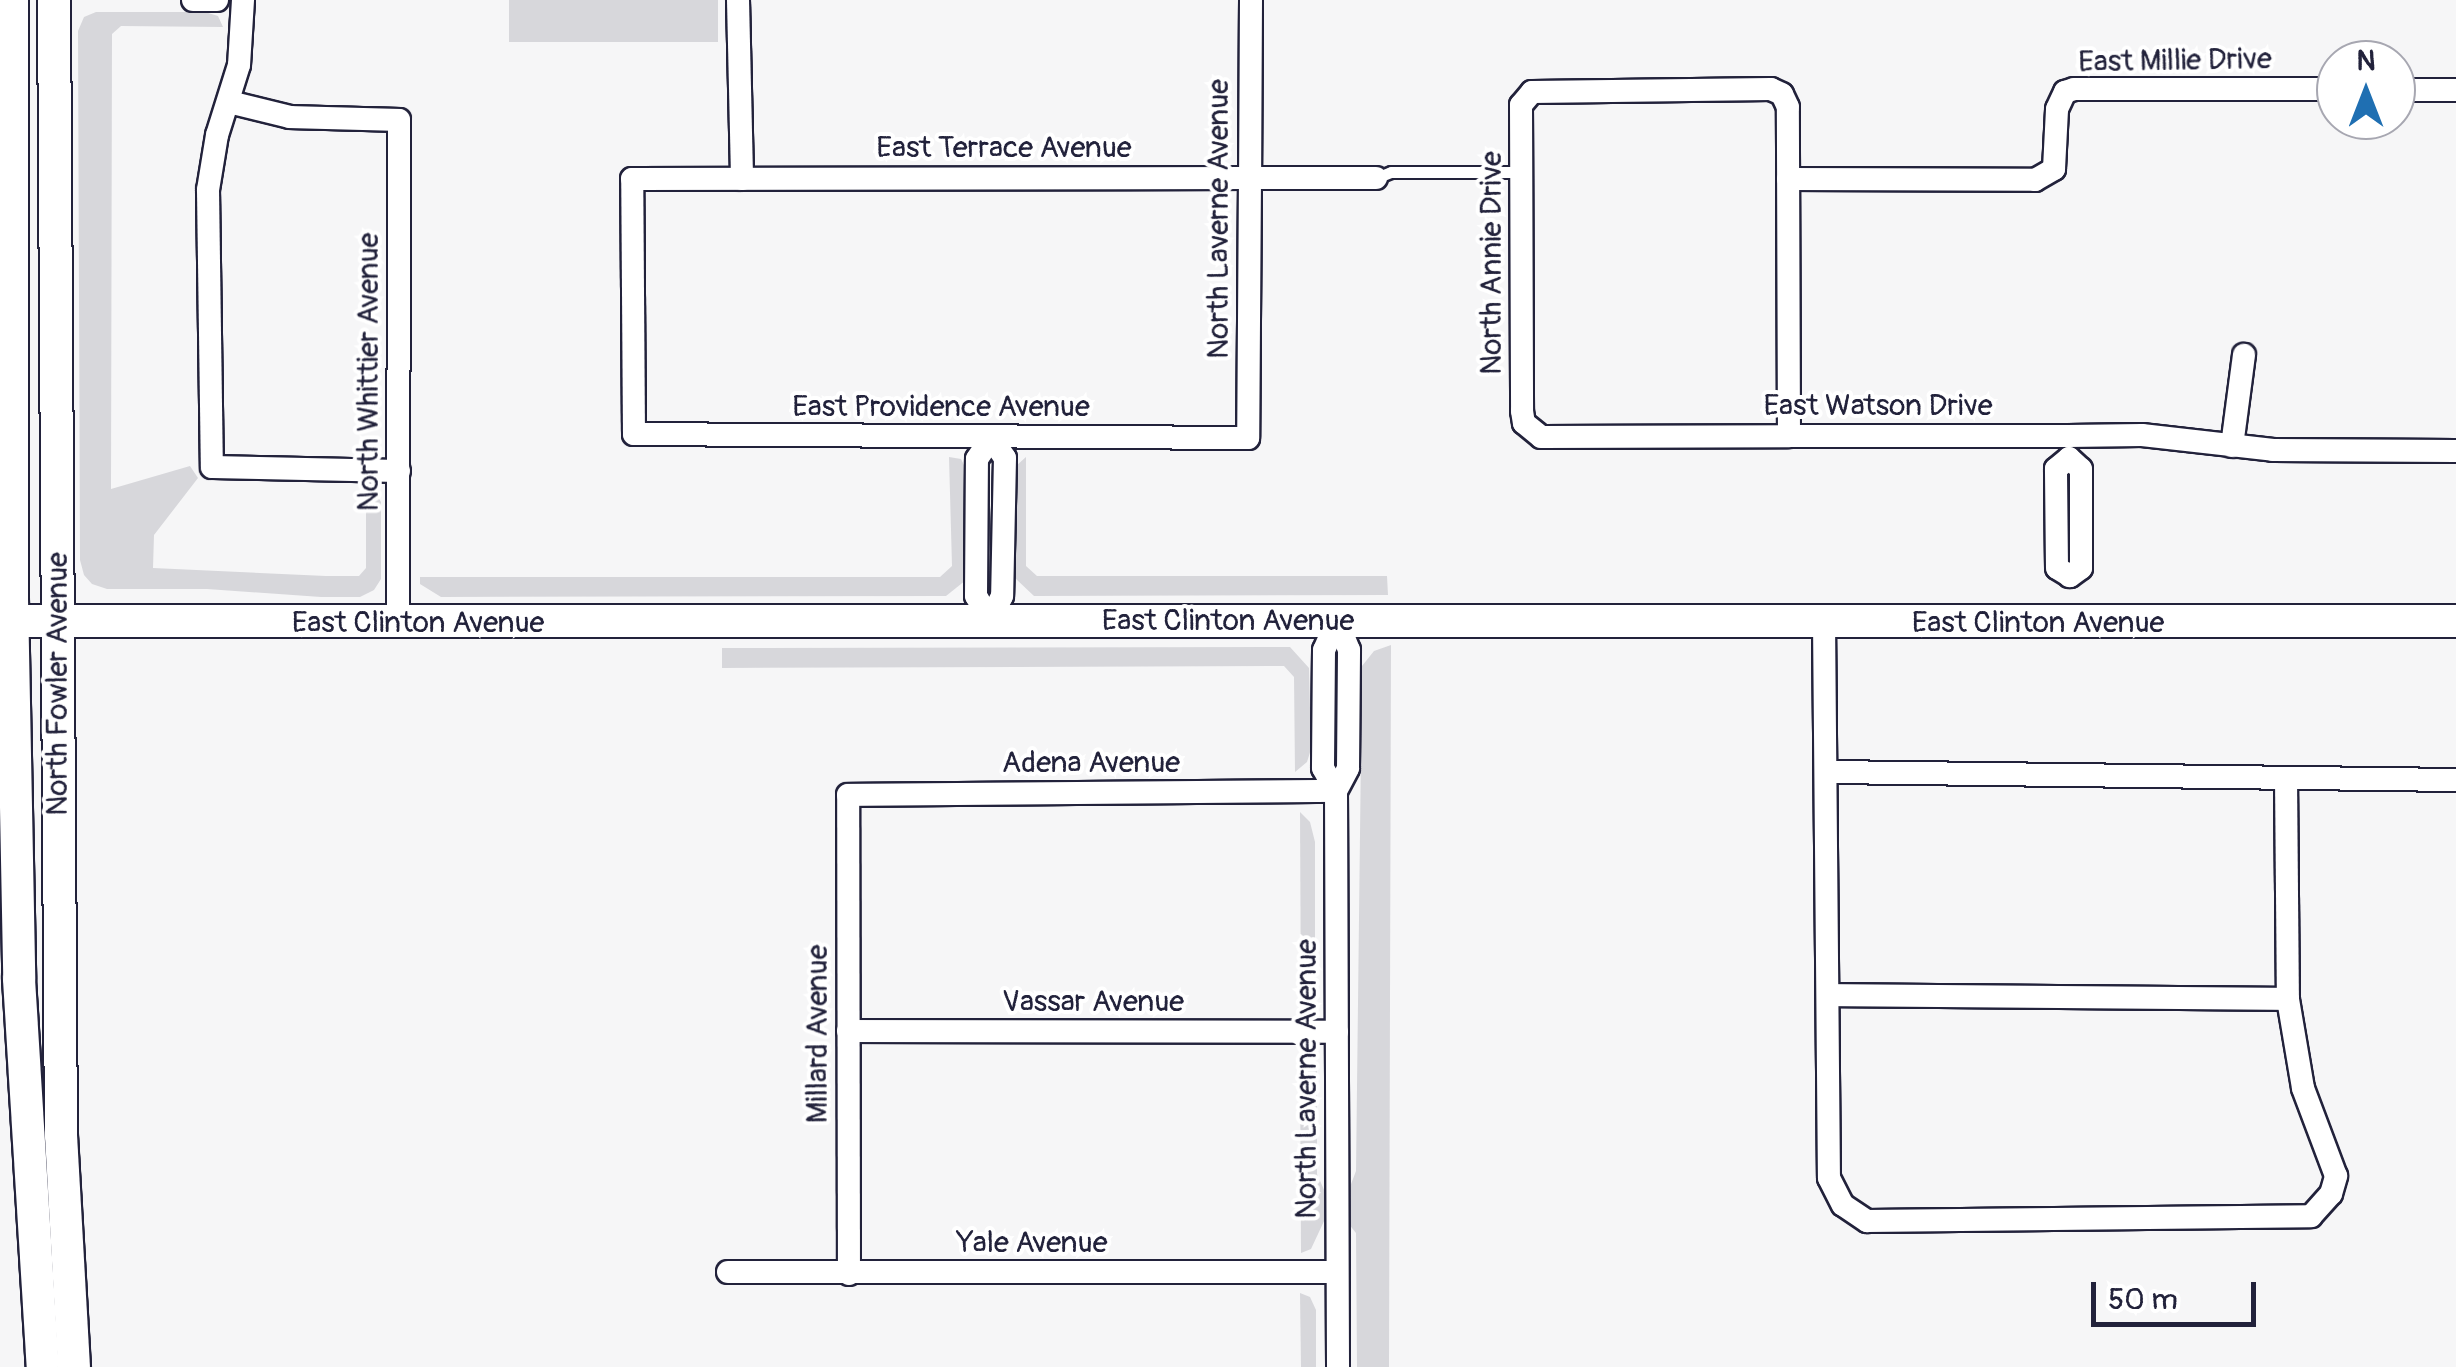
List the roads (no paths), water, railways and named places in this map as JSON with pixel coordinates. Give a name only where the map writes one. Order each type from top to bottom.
[{"type":"main road","name":"North Fowler Avenue","points":[[12,0],[6,191],[8,621],[21,1055],[32,1158],[43,1367]]},
{"type":"main road","name":"North Fowler Avenue","points":[[54,0],[61,1135],[74,1367]]},
{"type":"main road","name":"East Clinton Avenue","points":[[8,621],[2456,622]]},
{"type":"street","points":[[193,0],[217,0]]},
{"type":"street","points":[[243,0],[242,43],[230,102],[216,134],[208,190],[212,467],[399,471]]},
{"type":"street","points":[[738,0],[742,178]]},
{"type":"street","name":"North Laverne Avenue","points":[[1248,438],[1251,0]]},
{"type":"street","name":"East Millie Drive","points":[[1788,179],[2036,180],[2054,169],[2057,109],[2065,92],[2074,88],[2316,90]]},
{"type":"street","name":"North Annie Drive","points":[[1528,428],[1522,411],[1520,105],[1525,98],[1542,91],[1771,89],[1782,94],[1788,107],[1788,179]]},
{"type":"street","points":[[2416,90],[2456,90]]},
{"type":"street","name":"North Whittier Avenue","points":[[230,102],[290,117],[399,120],[398,624]]},
{"type":"street","name":"East Terrace Avenue","points":[[634,434],[632,178],[1376,178]]},
{"type":"street","points":[[1788,179],[1789,436]]},
{"type":"street","points":[[2232,446],[2244,355]]},
{"type":"street","name":"East Watson Drive","points":[[1528,428],[1541,437],[1789,436],[2068,447],[2161,436],[2232,446],[2456,451]]},
{"type":"street","name":"East Providence Avenue","points":[[634,434],[1248,438]]},
{"type":"street","points":[[990,620],[976,596],[976,498],[977,459],[991,438]]},
{"type":"street","points":[[2068,447],[2081,469],[2082,568],[2070,576],[2070,624]]},
{"type":"street","name":"North Laverne Avenue","points":[[1337,621],[1350,650],[1348,768],[1336,791],[1338,1367]]},
{"type":"street","points":[[1824,621],[1829,1178],[1842,1206],[1867,1221],[2310,1216],[2331,1194],[2336,1176],[2303,1088],[2288,999],[2286,778]]},
{"type":"street","points":[[1828,772],[2456,780]]},
{"type":"street","name":"Adena Avenue","points":[[848,794],[1336,791]]},
{"type":"street","name":"Millard Avenue","points":[[848,794],[849,1274]]},
{"type":"street","points":[[1829,995],[2288,999]]},
{"type":"street","name":"Vassar Avenue","points":[[848,1031],[1337,1032]]},
{"type":"street","name":"Yale Avenue","points":[[728,1272],[1338,1272]]},
{"type":"lane","points":[[1376,178],[1391,172],[1521,172]]}]
